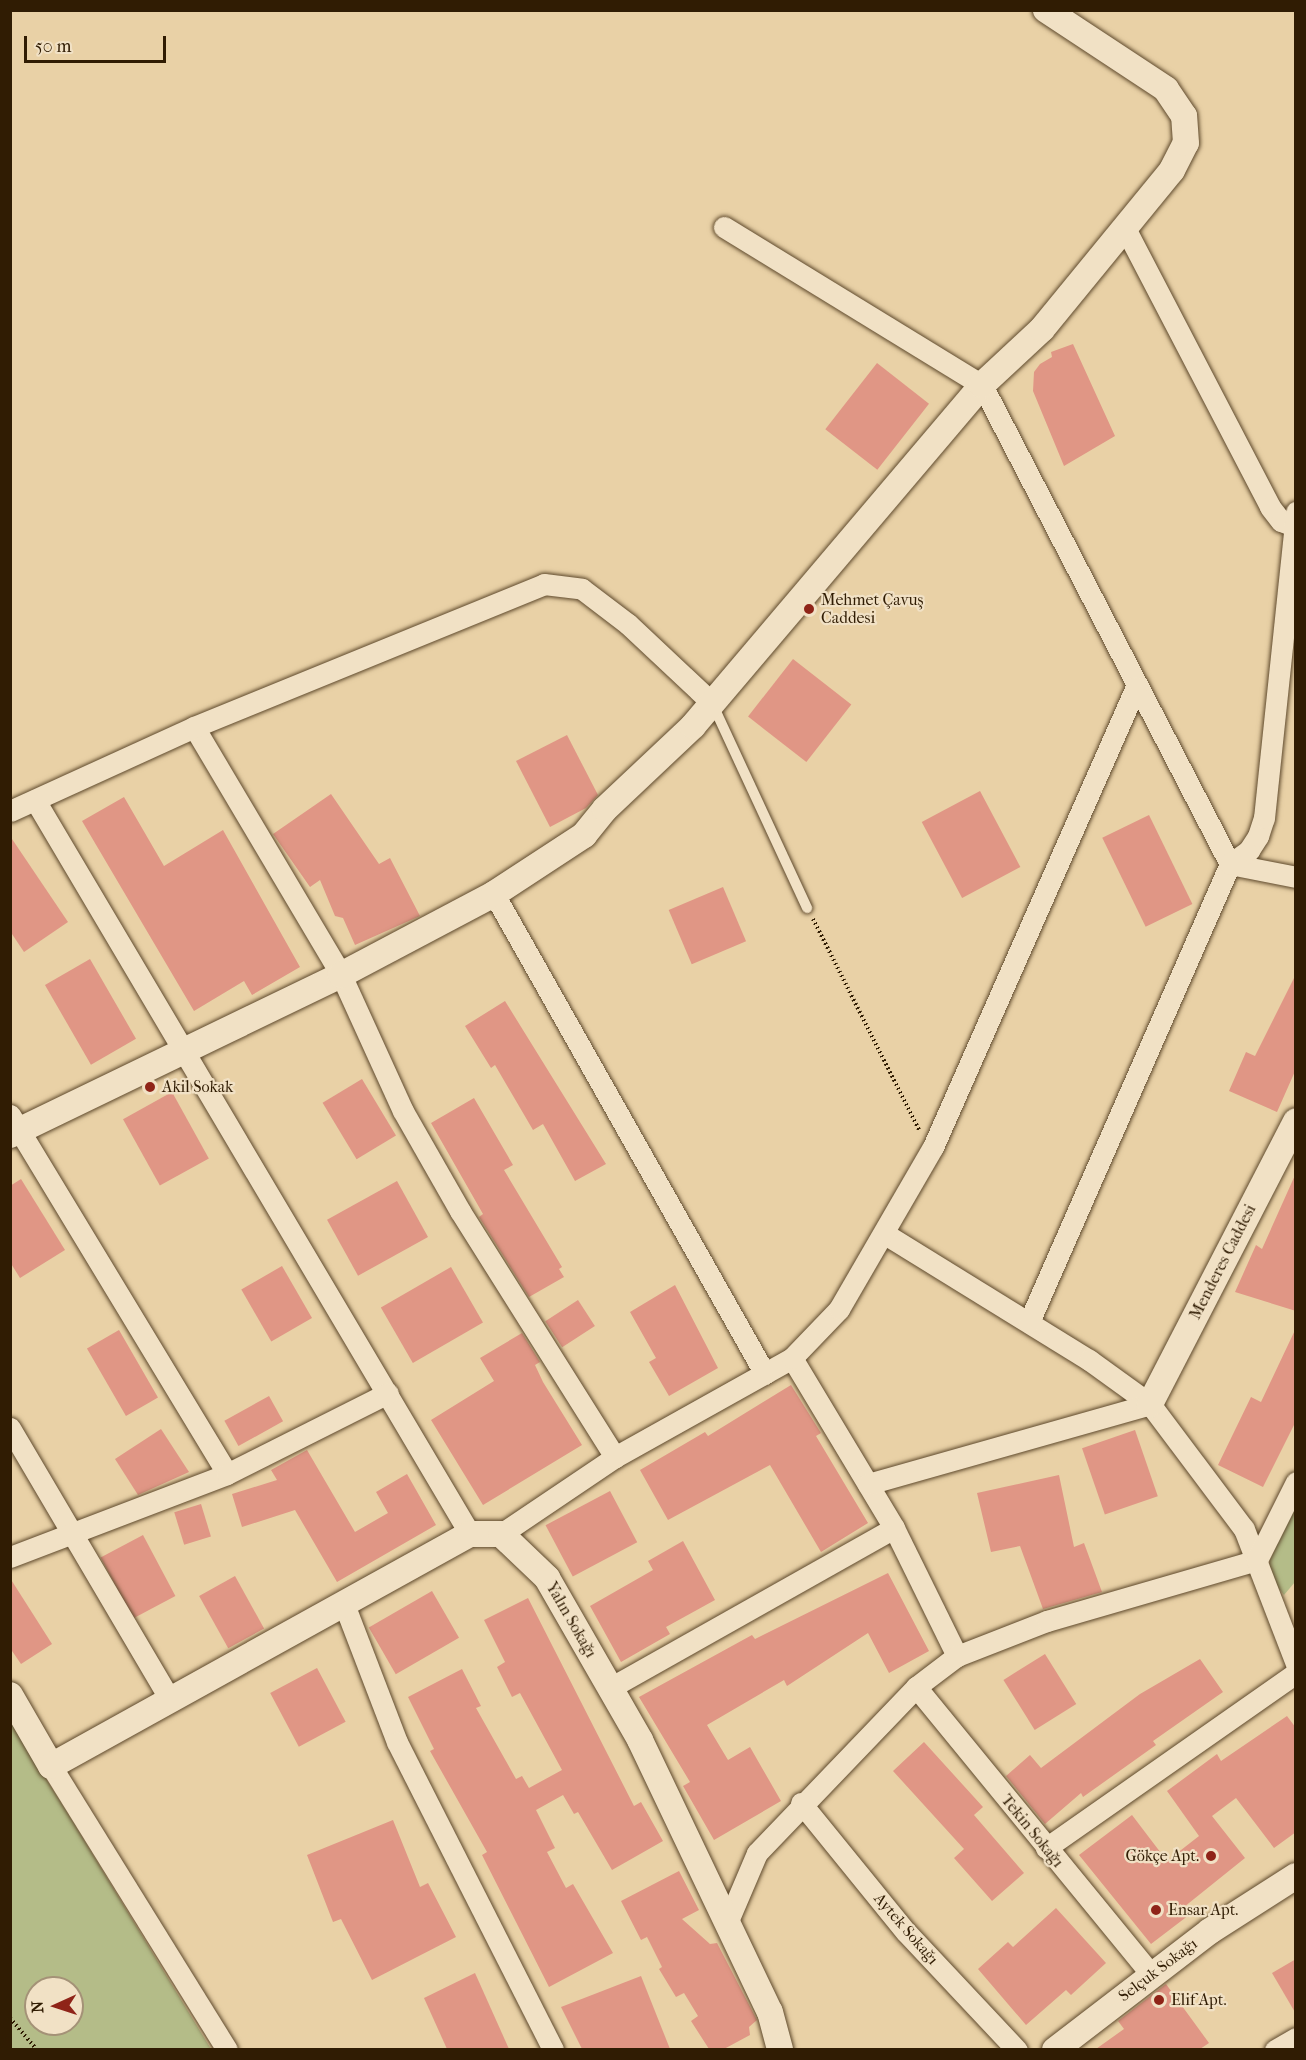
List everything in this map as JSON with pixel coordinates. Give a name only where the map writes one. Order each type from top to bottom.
[{"type":"street","points":[[227,1474],[203,1427],[13,1127],[183,1053],[341,975],[494,894],[584,835],[712,703],[982,385],[1042,329],[1172,170],[1186,143],[1184,117],[1166,89],[1046,10]]},
{"type":"street","points":[[724,227],[982,385],[1136,687],[1230,864]]},
{"type":"street","points":[[1029,1322],[1230,864],[1249,850],[1264,818],[1290,600],[1294,519],[1281,520],[1270,507],[1125,228]]},
{"type":"street","points":[[10,811],[194,727],[544,584],[582,589],[628,624],[712,703]]},
{"type":"street","points":[[51,1766],[470,1534],[501,1534],[615,1457],[792,1358],[839,1310],[885,1234],[933,1147],[1136,687]]},
{"type":"street","points":[[194,727],[341,975],[402,1111],[460,1211],[615,1457]]},
{"type":"street","points":[[35,800],[470,1534]]},
{"type":"street","points":[[1230,864],[1296,877]]},
{"type":"street","points":[[494,894],[765,1374]]},
{"type":"street","name":"Menderes Caddesi","points":[[1150,1404],[1287,1155],[1296,1121]]},
{"type":"street","points":[[885,1234],[1029,1322],[1150,1404],[1244,1529],[1296,1664]]},
{"type":"street","points":[[792,1358],[894,1528],[957,1656]]},
{"type":"street","points":[[10,1557],[72,1536],[227,1474],[388,1393]]},
{"type":"street","points":[[868,1484],[1150,1404]]},
{"type":"street","points":[[10,1428],[170,1700]]},
{"type":"street","points":[[728,1921],[757,1853],[801,1803],[916,1687],[957,1656],[1047,1621],[1257,1560],[1296,1482]]},
{"type":"street","points":[[610,1688],[894,1528]]},
{"type":"street","name":"Yalın Sokağı","points":[[501,1534],[547,1578],[640,1740],[770,2012],[780,2049]]},
{"type":"street","points":[[344,1604],[397,1742],[553,2049]]},
{"type":"street","points":[[1281,1628],[1296,1610]]},
{"type":"street","points":[[1046,1848],[1296,1673]]},
{"type":"street","name":"Tekin Sokağı","points":[[916,1687],[1151,1974]]},
{"type":"street","points":[[10,1695],[51,1766],[227,2049]]},
{"type":"street","name":"Aytek Sokağı","points":[[801,1803],[906,1932],[1017,2049]]},
{"type":"street","name":"Selçuk Sokağı","points":[[1055,2049],[1151,1974],[1296,1876]]},
{"type":"street","points":[[1275,2049],[1296,2037]]},
{"type":"lane","points":[[712,703],[807,908]]},
{"type":"path","points":[[807,908],[921,1134],[933,1147]]},
{"type":"path","points":[[10,2018],[37,2049]]},
{"type":"green space","points":[[1295,1506],[1295,1582],[1284,1595],[1270,1577],[1270,1560]]},
{"type":"green space","points":[[10,1721],[73,1822],[211,2049],[11,2049]]},
{"type":"building","points":[[1073,344],[1115,436],[1064,466],[1033,391],[1034,372],[1040,364],[1052,357],[1051,352]]},
{"type":"building","points":[[877,363],[929,404],[877,470],[825,429]]},
{"type":"building","points":[[793,659],[851,705],[806,762],[748,717]]},
{"type":"building","points":[[567,735],[598,795],[586,808],[550,827],[516,761]]},
{"type":"building","points":[[980,791],[1020,867],[962,898],[922,822]]},
{"type":"building","points":[[331,794],[379,864],[390,858],[420,916],[355,945],[343,918],[335,916],[320,880],[310,887],[273,834]]},
{"type":"building","points":[[124,797],[164,866],[223,830],[300,967],[252,995],[244,981],[194,1011],[82,821]]},
{"type":"building","points":[[1149,815],[1192,904],[1146,927],[1102,838]]},
{"type":"building","points":[[10,836],[68,922],[24,952],[10,931]]},
{"type":"building","points":[[723,887],[746,941],[692,964],[669,910]]},
{"type":"building","points":[[90,959],[136,1039],[91,1065],[45,985]]},
{"type":"building","points":[[1296,974],[1296,1069],[1277,1112],[1229,1091],[1246,1052],[1255,1056]]},
{"type":"building","points":[[505,1001],[606,1164],[575,1181],[543,1124],[533,1130],[495,1065],[491,1068],[465,1026]]},
{"type":"building","points":[[362,1079],[396,1136],[357,1159],[323,1103]]},
{"type":"building","points":[[172,1092],[209,1158],[160,1186],[123,1119]]},
{"type":"building","points":[[474,1098],[513,1165],[504,1170],[562,1267],[559,1269],[564,1277],[529,1297],[479,1217],[483,1214],[431,1123]]},
{"type":"building","points":[[1296,1173],[1296,1311],[1235,1292],[1256,1245],[1262,1249]]},
{"type":"building","points":[[21,1179],[65,1250],[20,1278],[10,1262],[10,1186]]},
{"type":"building","points":[[397,1181],[428,1237],[358,1276],[327,1220]]},
{"type":"building","points":[[282,1266],[312,1318],[271,1341],[241,1290]]},
{"type":"building","points":[[451,1267],[483,1322],[413,1363],[381,1308]]},
{"type":"building","points":[[675,1285],[718,1368],[669,1396],[649,1362],[656,1358],[630,1312]]},
{"type":"building","points":[[578,1300],[595,1326],[562,1347],[545,1321]]},
{"type":"building","points":[[1296,1328],[1296,1421],[1263,1487],[1218,1465],[1251,1397],[1261,1402]]},
{"type":"building","points":[[119,1330],[158,1398],[126,1416],[87,1348]]},
{"type":"building","points":[[522,1333],[540,1362],[535,1365],[543,1382],[582,1445],[483,1505],[431,1420],[494,1381],[480,1358]]},
{"type":"building","points":[[791,1385],[821,1433],[816,1436],[868,1523],[821,1552],[770,1465],[668,1520],[640,1470],[705,1432],[708,1436]]},
{"type":"building","points":[[269,1396],[283,1421],[238,1446],[224,1421]]},
{"type":"building","points":[[161,1429],[189,1472],[138,1495],[115,1459]]},
{"type":"building","points":[[1135,1430],[1158,1496],[1105,1514],[1082,1448]]},
{"type":"building","points":[[307,1450],[355,1532],[388,1513],[376,1492],[407,1474],[436,1525],[337,1582],[295,1510],[242,1527],[232,1494],[277,1480],[271,1470]]},
{"type":"building","points":[[1059,1475],[1074,1547],[1084,1543],[1102,1592],[1043,1609],[1020,1546],[991,1552],[977,1493]]},
{"type":"building","points":[[610,1491],[637,1542],[573,1576],[546,1525]]},
{"type":"building","points":[[201,1504],[211,1537],[184,1545],[174,1512]]},
{"type":"building","points":[[143,1535],[175,1596],[133,1618],[101,1558]]},
{"type":"building","points":[[683,1541],[715,1600],[666,1627],[670,1634],[621,1662],[590,1606],[653,1570],[648,1561]]},
{"type":"building","points":[[888,1573],[929,1651],[889,1673],[868,1633],[787,1686],[784,1680],[707,1725],[728,1760],[750,1747],[781,1801],[714,1840],[683,1786],[690,1782],[639,1697],[752,1635],[755,1639]]},
{"type":"building","points":[[235,1576],[264,1628],[228,1648],[199,1596]]},
{"type":"building","points":[[10,1578],[52,1644],[21,1664],[10,1648]]},
{"type":"building","points":[[432,1591],[459,1638],[396,1674],[369,1628]]},
{"type":"building","points":[[528,1598],[634,1806],[641,1802],[663,1841],[612,1870],[578,1812],[574,1814],[563,1795],[536,1810],[555,1848],[547,1852],[566,1888],[573,1884],[613,1953],[549,1987],[482,1855],[487,1852],[430,1751],[434,1749],[408,1697],[462,1669],[481,1706],[476,1708],[516,1779],[522,1776],[529,1788],[562,1770],[520,1693],[512,1697],[497,1667],[505,1662],[484,1620]]},
{"type":"building","points":[[1045,1654],[1076,1704],[1035,1730],[1003,1680]]},
{"type":"building","points":[[1200,1659],[1223,1692],[1153,1741],[1156,1745],[1083,1797],[1081,1793],[1045,1824],[1006,1776],[1030,1755],[1041,1768],[1140,1694]]},
{"type":"building","points":[[317,1668],[346,1722],[299,1747],[270,1693]]},
{"type":"building","points":[[1287,1716],[1296,1728],[1296,1832],[1274,1848],[1236,1798],[1212,1816],[1245,1858],[1184,1907],[1189,1915],[1151,1944],[1079,1855],[1132,1815],[1167,1861],[1199,1836],[1167,1791],[1217,1754],[1221,1761]]},
{"type":"building","points":[[924,1742],[983,1807],[974,1815],[1024,1873],[992,1901],[954,1858],[964,1849],[893,1771]]},
{"type":"building","points":[[393,1820],[420,1887],[428,1883],[456,1937],[372,1980],[341,1919],[333,1922],[307,1855]]},
{"type":"building","points":[[679,1871],[699,1910],[682,1919],[710,1944],[717,1943],[757,2020],[749,2027],[750,2035],[724,2049],[709,2049],[691,2021],[698,2016],[684,1993],[676,1997],[659,1969],[662,1967],[647,1937],[641,1940],[621,1901]]},
{"type":"building","points":[[1056,1908],[1106,1963],[1071,1995],[1066,1990],[1026,2025],[978,1969],[1008,1942],[1013,1947]]},
{"type":"building","points":[[1296,1959],[1296,2014],[1272,1973]]},
{"type":"building","points":[[475,1973],[509,2049],[447,2049],[424,1998]]},
{"type":"building","points":[[641,1976],[670,2049],[582,2049],[561,2007]]},
{"type":"building","name":"Elif Apt.","points":[[1166,1984],[1209,2043],[1200,2049],[1096,2049],[1124,2029],[1118,2021]]},
{"type":"place","name":"Mehmet Çavuş Caddesi","points":[[809,609]]},
{"type":"place","name":"Akil Sokak","points":[[150,1087]]},
{"type":"place","name":"Gökçe Apt.","points":[[1211,1856]]},
{"type":"place","name":"Ensar Apt.","points":[[1156,1910]]},
{"type":"place","name":"Elif Apt.","points":[[1159,2000]]}]
